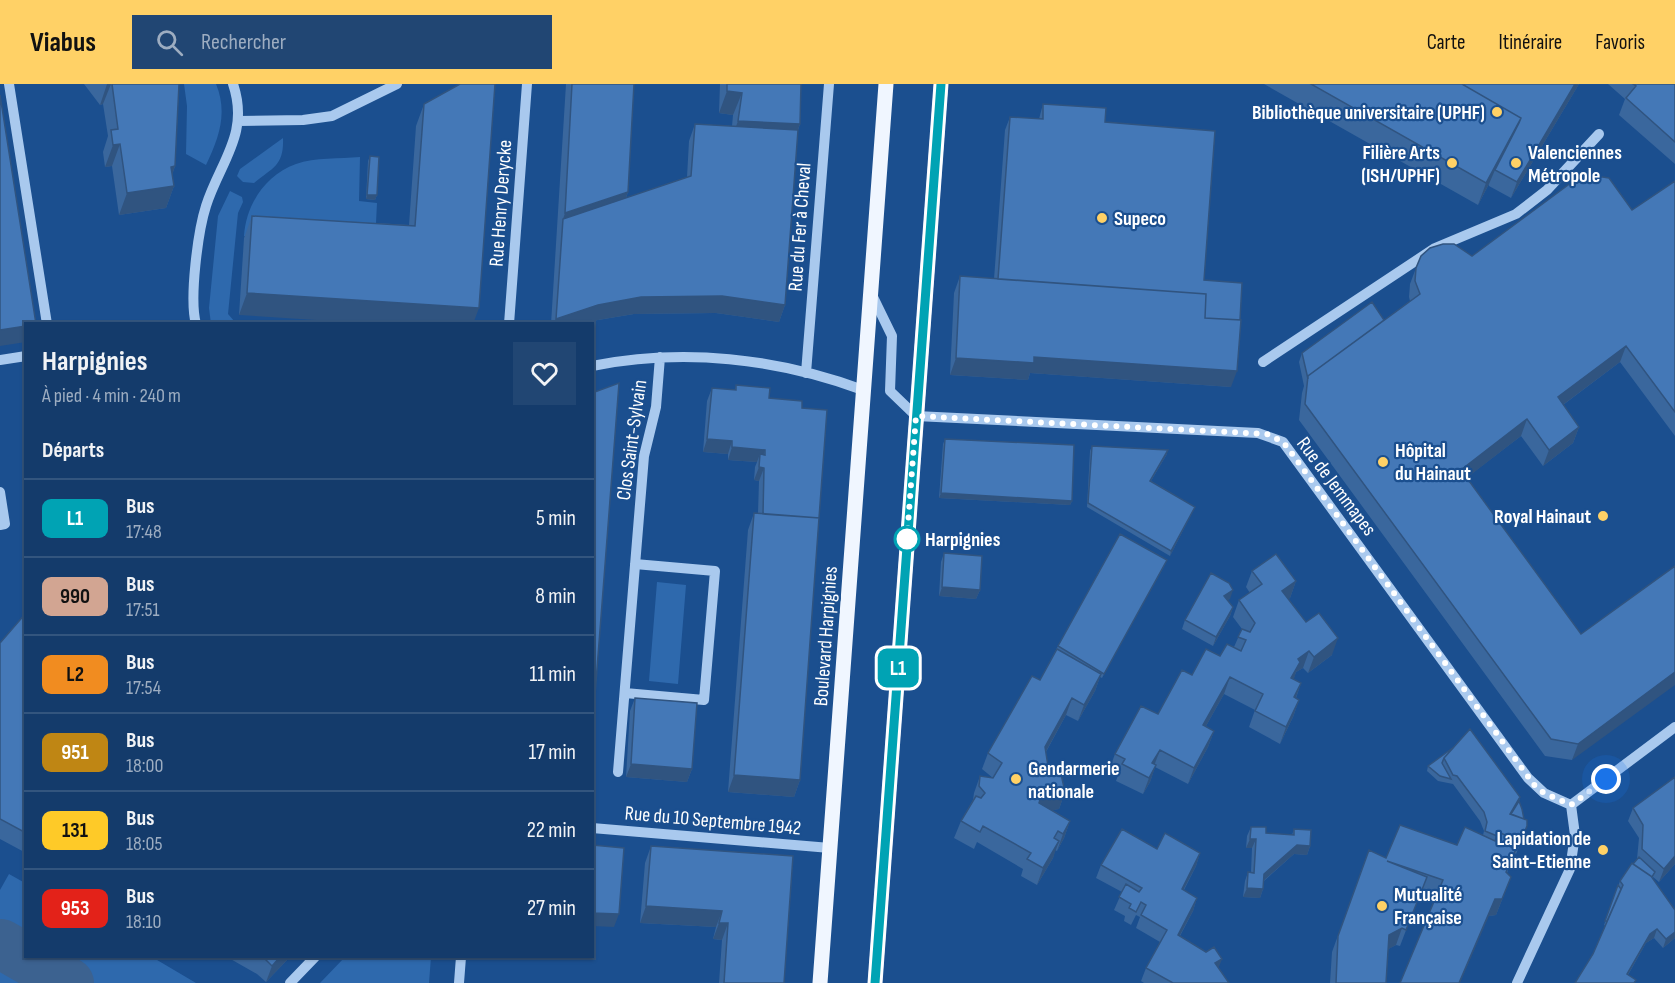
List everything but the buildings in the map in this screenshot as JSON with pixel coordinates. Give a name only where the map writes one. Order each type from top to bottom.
[{"type":"main road","name":"Boulevard Harpignies","points":[[820,983],[886,84]]},
{"type":"main road","points":[[875,983],[941,84]]},
{"type":"street","points":[[9,84],[47,322]]},
{"type":"street","points":[[196,322],[194,299],[202,220],[211,193],[233,146],[238,121],[233,84]]},
{"type":"street","points":[[238,121],[303,120],[332,116],[397,84]]},
{"type":"street","name":"Rue Henry Derycke","points":[[509,322],[527,84]]},
{"type":"street","name":"Rue du Fer à Cheval","points":[[806,373],[829,84]]},
{"type":"street","points":[[1263,362],[1435,248],[1516,214],[1547,190],[1599,134]]},
{"type":"street","name":"Boulevard Harpignies","points":[[871,292],[892,336],[890,391],[916,416]]},
{"type":"street","points":[[0,360],[24,356]]},
{"type":"street","points":[[594,366],[660,357],[725,359],[806,373],[863,390]]},
{"type":"street","name":"Clos Saint-Sylvain","points":[[618,772],[644,456],[656,407],[660,357]]},
{"type":"street","name":"Rue de Jemmapes","points":[[916,416],[1258,433],[1276,437],[1290,451],[1528,777],[1544,793],[1571,805]]},
{"type":"street","points":[[0,492],[5,524],[0,525]]},
{"type":"street","points":[[625,693],[704,700],[715,571],[635,564]]},
{"type":"street","points":[[1517,983],[1572,863],[1575,835],[1571,805],[1675,727]]},
{"type":"street","name":"Rue du 10 Septembre 1942","points":[[594,828],[830,848]]},
{"type":"street","points":[[290,983],[314,958]]},
{"type":"street","points":[[459,983],[461,958]]},
{"type":"shaded area","points":[[184,84],[216,84],[220,95],[222,115],[218,135],[206,165],[186,154],[187,106]]},
{"type":"shaded area","points":[[283,138],[280,160],[272,169],[254,183],[243,182],[237,176],[240,169]]},
{"type":"shaded area","points":[[360,157],[359,201],[377,203],[375,243],[244,236],[249,213],[259,192],[266,183],[285,169],[319,159]]},
{"type":"shaded area","points":[[230,191],[242,197],[243,202],[238,213],[228,314],[235,322],[211,322],[209,308],[218,216]]},
{"type":"shaded area","points":[[657,582],[686,585],[678,684],[649,681]]},
{"type":"shaded area","points":[[9,874],[24,882],[24,958],[154,958],[196,983],[0,983],[0,890]]},
{"type":"shaded area","points":[[344,958],[431,958],[429,983],[320,983]]},
{"type":"waterway","points":[[1,944],[24,957]]},
{"type":"waterway","points":[[25,958],[69,983]]},
{"type":"bus line","name":"L1","points":[[875,983],[941,84]]},
{"type":"place","name":"Bibliothèque universitaire (UPHF)","points":[[1497,112]]},
{"type":"place","name":"Filière Arts (ISH/UPHF)","points":[[1452,163]]},
{"type":"place","name":"Valenciennes Métropole","points":[[1516,163]]},
{"type":"place","name":"Supeco","points":[[1102,218]]},
{"type":"place","name":"Hôpital du Hainaut","points":[[1383,462]]},
{"type":"place","name":"Royal Hainaut","points":[[1603,516]]},
{"type":"place","name":"Harpignies","points":[[907,539]]},
{"type":"place","name":"Gendarmerie nationale","points":[[1016,779]]},
{"type":"place","name":"Lapidation de Saint-Etienne","points":[[1603,850]]},
{"type":"place","name":"Mutualité Française","points":[[1382,906]]},
{"type":"route","points":[[907,539],[907,541],[916,416],[1258,433],[1276,437],[1290,451],[1535,786],[1544,793],[1571,805],[1606,779]]}]
